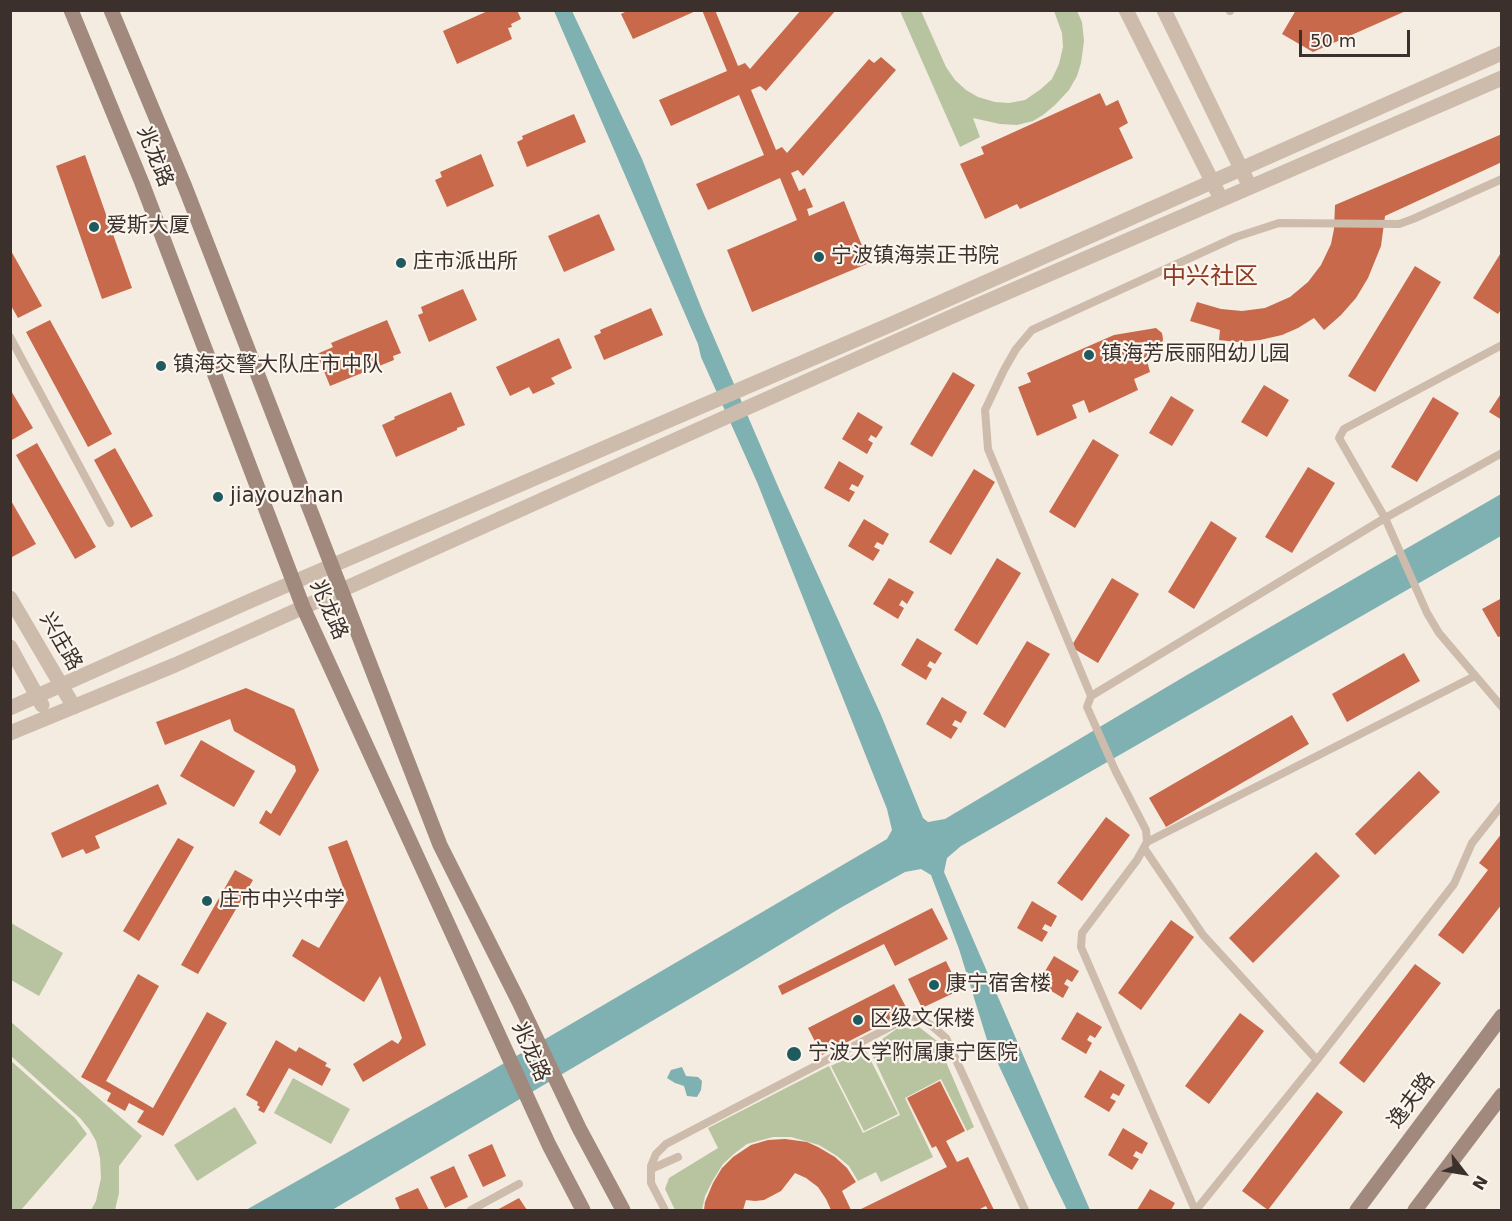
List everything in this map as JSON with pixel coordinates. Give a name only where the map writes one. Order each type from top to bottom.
[{"type":"main road","name":"兆龙路","points":[[71,10],[142,183],[303,607],[549,1145],[583,1210]]},
{"type":"main road","name":"兆龙路","points":[[111,10],[185,187],[440,845],[579,1128],[623,1210]]},
{"type":"main road","name":"逸夫路","points":[[1356,1210],[1502,1016]]},
{"type":"main road","points":[[1415,1210],[1502,1095]]},
{"type":"street","points":[[1126,10],[1221,200]]},
{"type":"street","points":[[1164,10],[1250,187]]},
{"type":"street","points":[[10,708],[1502,54]]},
{"type":"street","points":[[10,733],[175,665],[962,312],[1502,78]]},
{"type":"street","name":"兴庄路","points":[[10,598],[74,707]]},
{"type":"street","points":[[10,647],[49,717]]},
{"type":"lane","points":[[1091,696],[988,449],[985,410],[1016,349],[1032,330],[1236,237],[1279,223],[1399,224],[1502,179]]},
{"type":"lane","points":[[10,337],[110,523]]},
{"type":"lane","points":[[1502,345],[1344,429],[1339,438],[1385,518],[1427,613],[1439,633],[1502,707]]},
{"type":"lane","points":[[1502,453],[1385,518],[1091,696],[1087,707],[1114,770],[1146,830],[1145,845],[1137,860],[1082,933],[1081,947],[1196,1210],[1454,884],[1472,843],[1502,805]]},
{"type":"lane","points":[[1145,845],[1475,676]]},
{"type":"lane","points":[[1145,845],[1203,935],[1317,1060]]},
{"type":"lane","points":[[665,1210],[651,1183],[651,1169],[656,1154],[666,1143],[912,1016],[920,1018],[946,1038],[1025,1210]]},
{"type":"lane","points":[[651,1169],[678,1157]]},
{"type":"lane","points":[[471,1210],[519,1184]]},
{"type":"green space","points":[[900,11],[921,11],[946,67],[966,90],[978,97],[1009,103],[1025,100],[1052,79],[1063,47],[1062,33],[1054,11],[1077,11],[1082,22],[1084,41],[1077,76],[1069,90],[1055,105],[1033,121],[1017,125],[973,118],[980,137],[960,147]]},
{"type":"green space","points":[[11,923],[63,953],[39,996],[11,980]]},
{"type":"green space","points":[[11,1022],[142,1136],[119,1166],[119,1193],[115,1210],[91,1210],[96,1201],[101,1178],[96,1141],[80,1118],[11,1056]]},
{"type":"green space","points":[[919,1027],[937,1041],[974,1127],[967,1131],[941,1079],[905,1098],[933,1157],[881,1182],[876,1172],[858,1181],[849,1166],[819,1145],[791,1137],[773,1137],[747,1144],[723,1164],[705,1196],[702,1210],[675,1210],[665,1189],[669,1178],[718,1148],[708,1128],[829,1066],[863,1133],[900,1115],[869,1048],[898,1028]]},
{"type":"green space","points":[[865,1049],[898,1114],[864,1131],[831,1066]]},
{"type":"green space","points":[[10,1060],[75,1118],[87,1134],[21,1210],[11,1210]]},
{"type":"green space","points":[[293,1078],[350,1109],[331,1144],[274,1113]]},
{"type":"green space","points":[[235,1107],[257,1143],[197,1181],[174,1145]]},
{"type":"water","points":[[554,11],[572,11],[642,159],[703,312],[780,491],[881,715],[923,818],[928,822],[945,819],[1187,675],[1501,494],[1501,536],[961,846],[947,858],[944,872],[1090,1210],[1067,1210],[987,1040],[959,949],[931,875],[921,869],[905,872],[842,907],[332,1210],[246,1210],[477,1079],[887,839],[892,830],[887,809],[757,482],[701,357],[698,344]]},
{"type":"water","points":[[682,1067],[686,1076],[698,1077],[702,1081],[697,1097],[687,1096],[684,1086],[667,1078],[671,1070]]},
{"type":"building","points":[[490,10],[517,10],[521,19],[508,28],[512,39],[457,64],[443,31]]},
{"type":"building","points":[[629,10],[698,10],[633,39],[621,14]]},
{"type":"building","points":[[702,10],[715,10],[738,66],[745,63],[750,69],[801,10],[836,10],[766,91],[760,86],[751,90],[776,150],[782,147],[787,153],[869,59],[874,63],[881,57],[896,70],[803,176],[798,170],[791,173],[799,191],[805,188],[813,207],[807,209],[809,216],[844,201],[869,263],[752,312],[727,250],[797,220],[780,178],[708,210],[696,184],[764,155],[739,95],[671,126],[659,100],[727,71]]},
{"type":"building","points":[[1296,10],[1408,10],[1313,52],[1282,34]]},
{"type":"building","points":[[1100,93],[1106,106],[1118,100],[1128,123],[1119,128],[1133,158],[1020,209],[1017,204],[985,219],[960,164],[984,154],[981,147]]},
{"type":"building","points":[[574,114],[586,142],[527,167],[517,142],[523,139],[522,136]]},
{"type":"building","points":[[1502,134],[1502,162],[1385,216],[1381,246],[1368,278],[1356,298],[1324,330],[1314,318],[1282,335],[1237,342],[1219,340],[1220,330],[1190,321],[1197,302],[1221,309],[1242,311],[1265,308],[1290,297],[1308,282],[1321,265],[1331,244],[1335,205]]},
{"type":"building","points":[[481,154],[494,186],[447,207],[435,180],[442,177],[440,172]]},
{"type":"building","name":"爱斯大厦","points":[[85,155],[132,288],[102,299],[56,166]]},
{"type":"building","points":[[599,214],[615,250],[564,272],[548,236]]},
{"type":"building","points":[[10,249],[42,306],[18,318],[10,304]]},
{"type":"building","points":[[1502,251],[1502,308],[1498,314],[1473,298]]},
{"type":"building","points":[[1415,266],[1441,282],[1375,392],[1348,376]]},
{"type":"building","points":[[463,289],[477,320],[429,342],[418,315],[423,313],[421,307]]},
{"type":"building","points":[[651,308],[663,335],[604,360],[594,336],[601,333],[600,330]]},
{"type":"building","points":[[50,320],[112,434],[88,447],[26,332]]},
{"type":"building","points":[[387,320],[401,353],[393,356],[394,360],[330,386],[317,354],[333,347],[331,343]]},
{"type":"building","points":[[1156,328],[1162,333],[1162,345],[1154,355],[1146,357],[1150,372],[1134,379],[1138,390],[1089,413],[1084,400],[1072,405],[1077,418],[1037,436],[1018,387],[1031,382],[1027,373],[1114,335]]},
{"type":"building","points":[[559,338],[572,368],[551,378],[555,384],[533,394],[529,387],[510,396],[496,367]]},
{"type":"building","points":[[953,372],[975,385],[932,457],[910,444]]},
{"type":"building","points":[[1264,385],[1289,400],[1267,437],[1241,422]]},
{"type":"building","points":[[10,389],[33,428],[10,441]]},
{"type":"building","points":[[451,392],[465,425],[396,457],[382,425],[395,419],[394,417]]},
{"type":"building","points":[[1502,392],[1502,420],[1489,412]]},
{"type":"building","points":[[1171,396],[1194,410],[1172,446],[1149,433]]},
{"type":"building","points":[[1433,397],[1459,413],[1417,482],[1391,467]]},
{"type":"building","points":[[858,412],[883,427],[876,438],[871,435],[868,440],[873,443],[867,454],[842,439]]},
{"type":"building","points":[[1093,439],[1119,455],[1075,528],[1049,512]]},
{"type":"building","points":[[37,443],[96,547],[75,559],[16,455]]},
{"type":"building","points":[[115,448],[153,516],[131,528],[94,460]]},
{"type":"building","points":[[839,461],[864,476],[858,487],[852,484],[849,489],[855,492],[849,502],[824,488]]},
{"type":"building","points":[[1308,467],[1335,483],[1292,553],[1265,537]]},
{"type":"building","points":[[974,469],[995,482],[951,555],[929,542]]},
{"type":"building","points":[[10,499],[36,544],[12,557],[10,554]]},
{"type":"building","points":[[864,519],[889,534],[883,545],[877,542],[874,547],[880,550],[873,561],[848,546]]},
{"type":"building","points":[[1211,521],[1237,538],[1194,609],[1168,592]]},
{"type":"building","points":[[997,558],[1021,573],[977,645],[954,630]]},
{"type":"building","points":[[889,578],[914,592],[907,604],[902,600],[899,605],[904,608],[898,619],[873,604]]},
{"type":"building","points":[[1112,578],[1139,594],[1098,663],[1071,647]]},
{"type":"building","points":[[1502,598],[1502,636],[1498,637],[1482,609]]},
{"type":"building","points":[[917,638],[942,653],[935,664],[930,661],[927,666],[932,669],[926,680],[901,665]]},
{"type":"building","points":[[1027,641],[1050,654],[1005,728],[983,714]]},
{"type":"building","points":[[1404,653],[1420,681],[1347,722],[1332,694]]},
{"type":"building","points":[[246,688],[294,709],[319,770],[280,836],[259,823],[266,810],[271,814],[296,771],[295,766],[234,731],[230,719],[165,745],[156,722]]},
{"type":"building","points":[[942,697],[967,712],[961,723],[955,720],[952,725],[958,728],[951,739],[926,724]]},
{"type":"building","points":[[1292,715],[1309,744],[1166,827],[1149,798]]},
{"type":"building","points":[[201,740],[255,771],[234,807],[180,776]]},
{"type":"building","points":[[1419,771],[1440,792],[1375,855],[1355,834]]},
{"type":"building","points":[[158,784],[167,804],[95,836],[100,848],[86,854],[83,849],[62,858],[51,833]]},
{"type":"building","points":[[1106,817],[1130,835],[1082,901],[1057,883]]},
{"type":"building","points":[[1502,833],[1502,904],[1463,954],[1438,935],[1488,870],[1479,863]]},
{"type":"building","points":[[178,838],[194,847],[139,941],[123,931]]},
{"type":"building","points":[[347,840],[426,1045],[363,1082],[353,1064],[392,1040],[398,1044],[402,1038],[380,976],[364,1002],[292,956],[302,939],[319,948],[348,900],[328,847]]},
{"type":"building","points":[[1316,852],[1340,876],[1253,963],[1229,938]]},
{"type":"building","points":[[235,870],[253,880],[198,974],[181,965]]},
{"type":"building","points":[[1032,901],[1057,916],[1051,927],[1045,924],[1042,929],[1048,932],[1042,942],[1017,928]]},
{"type":"building","points":[[932,908],[948,939],[895,966],[884,944],[782,995],[778,986]]},
{"type":"building","points":[[1171,920],[1194,937],[1141,1010],[1118,993]]},
{"type":"building","points":[[1054,956],[1079,971],[1072,982],[1067,979],[1064,984],[1069,987],[1063,998],[1038,983]]},
{"type":"building","name":"康宁宿舍楼","points":[[946,961],[960,990],[922,1008],[908,979]]},
{"type":"building","points":[[1415,964],[1441,983],[1364,1083],[1339,1063]]},
{"type":"building","points":[[138,974],[159,986],[106,1081],[153,1108],[207,1012],[227,1023],[163,1136],[137,1122],[144,1111],[129,1103],[125,1111],[107,1101],[111,1093],[81,1077]]},
{"type":"building","name":"区级文保楼","points":[[894,984],[908,1011],[822,1055],[808,1028]]},
{"type":"building","points":[[1077,1012],[1102,1027],[1095,1038],[1090,1035],[1087,1040],[1092,1043],[1086,1054],[1061,1039]]},
{"type":"building","points":[[1240,1013],[1264,1031],[1209,1104],[1185,1086]]},
{"type":"building","points":[[276,1040],[296,1052],[299,1047],[327,1063],[325,1066],[331,1069],[322,1086],[289,1068],[264,1113],[258,1110],[260,1107],[257,1105],[258,1102],[246,1095]]},
{"type":"building","points":[[1100,1070],[1125,1085],[1119,1096],[1113,1093],[1110,1098],[1116,1101],[1109,1112],[1084,1097]]},
{"type":"building","points":[[940,1081],[965,1131],[946,1141],[957,1162],[968,1157],[994,1210],[988,1210],[986,1206],[978,1210],[859,1210],[947,1167],[936,1146],[932,1148],[907,1098]]},
{"type":"building","points":[[1317,1092],[1343,1112],[1268,1210],[1242,1191]]},
{"type":"building","points":[[1123,1128],[1148,1143],[1142,1154],[1136,1151],[1133,1156],[1139,1159],[1132,1170],[1108,1155]]},
{"type":"building","points":[[785,1139],[807,1142],[818,1147],[835,1157],[847,1168],[856,1182],[842,1191],[851,1210],[831,1210],[818,1187],[795,1173],[781,1191],[764,1200],[746,1200],[743,1210],[704,1210],[713,1183],[722,1168],[733,1157],[751,1145],[768,1140]]},
{"type":"building","points":[[492,1144],[506,1176],[483,1187],[468,1155]]},
{"type":"building","points":[[454,1166],[468,1197],[445,1208],[430,1177]]},
{"type":"building","points":[[418,1188],[429,1210],[400,1210],[395,1198]]},
{"type":"building","points":[[1150,1189],[1175,1203],[1171,1210],[1137,1210]]},
{"type":"building","points":[[519,1198],[527,1210],[497,1210]]},
{"type":"place","name":"爱斯大厦","points":[[94,227]]},
{"type":"place","name":"宁波镇海崇正书院","points":[[819,257]]},
{"type":"place","name":"庄市派出所","points":[[401,263]]},
{"type":"place","name":"镇海芳辰丽阳幼儿园","points":[[1089,355]]},
{"type":"place","name":"镇海交警大队庄市中队","points":[[161,366]]},
{"type":"place","name":"jiayouzhan","points":[[218,497]]},
{"type":"place","name":"庄市中兴中学","points":[[207,901]]},
{"type":"place","name":"康宁宿舍楼","points":[[934,985]]},
{"type":"place","name":"区级文保楼","points":[[858,1020]]},
{"type":"place","name":"宁波大学附属康宁医院","points":[[794,1054]]},
{"type":"district","name":"中兴社区","points":[[1210,278]]}]
